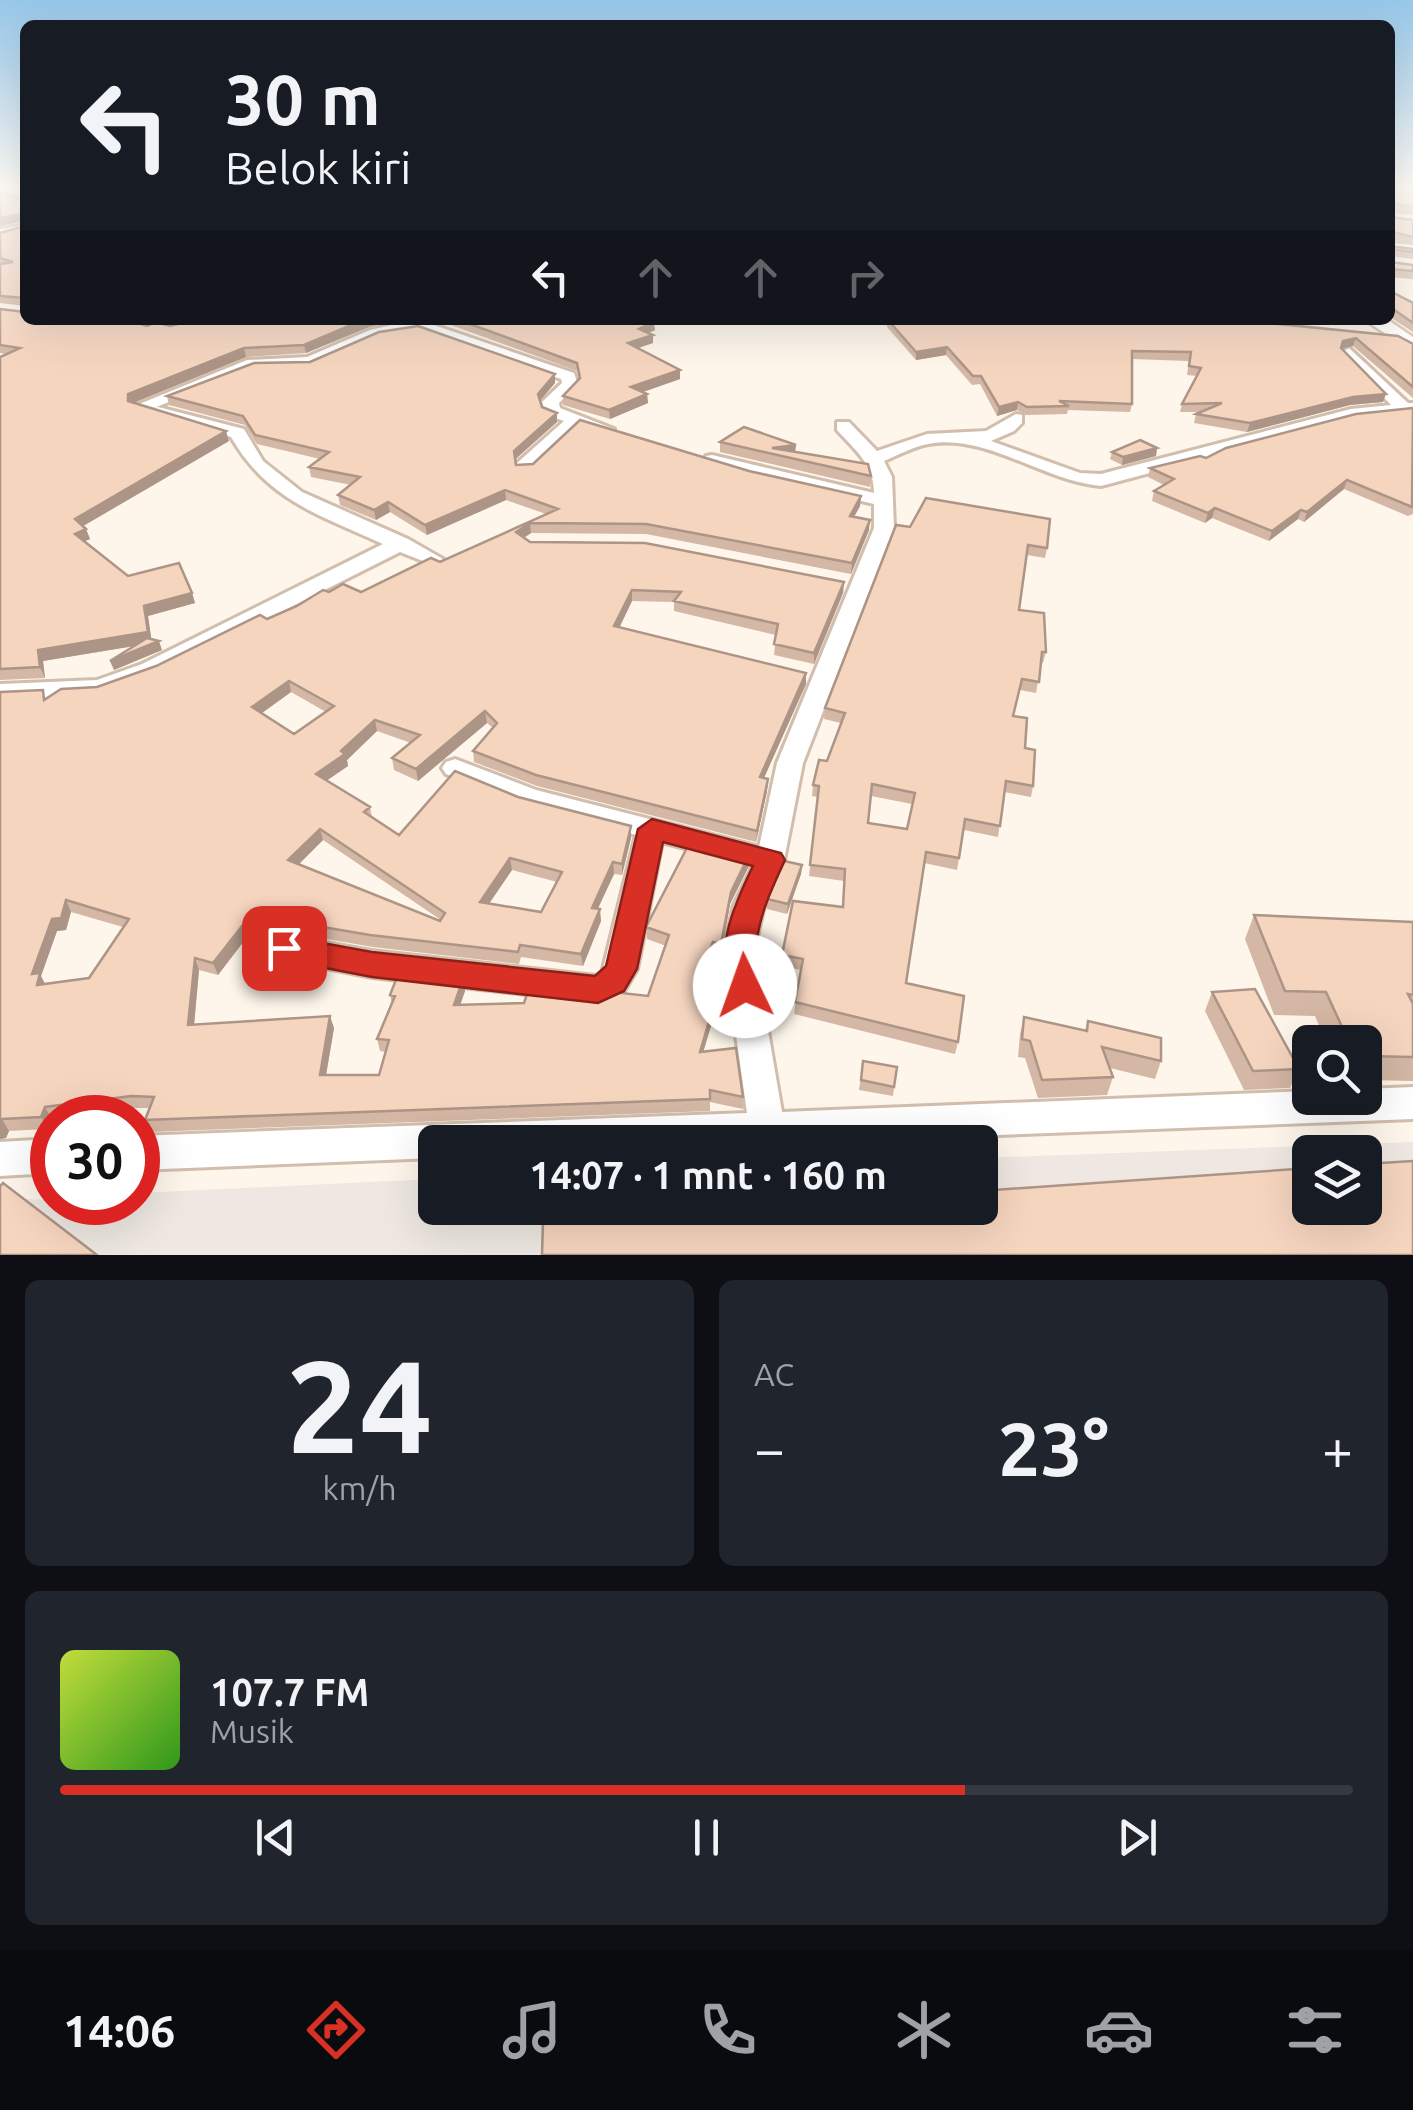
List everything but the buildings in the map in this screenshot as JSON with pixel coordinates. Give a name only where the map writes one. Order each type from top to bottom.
[{"type":"street","points":[[410,325],[375,332],[310,362],[254,362],[140,407],[238,433],[256,464],[294,496],[433,559]]},
{"type":"street","points":[[426,325],[568,376],[570,384],[549,406],[626,435]]},
{"type":"street","points":[[1367,327],[1406,341]]},
{"type":"street","points":[[1350,353],[1408,408]]},
{"type":"street","points":[[973,440],[1076,478],[1101,480],[1351,414],[1408,408]]},
{"type":"street","points":[[874,459],[926,440],[973,440],[1007,429],[1016,418]]},
{"type":"street","points":[[524,468],[576,419]]},
{"type":"street","points":[[767,1125],[740,950],[749,905],[770,860],[782,790],[817,675],[852,584],[884,528],[883,477],[874,459],[843,426]]},
{"type":"street","points":[[701,457],[884,500]]},
{"type":"street","points":[[0,692],[100,686],[150,669],[401,543]]},
{"type":"street","points":[[456,768],[529,798],[770,860]]},
{"type":"street","points":[[284,948],[372,964],[598,990],[613,982],[621,969],[652,829]]},
{"type":"street","points":[[845,1125],[1413,1103]]},
{"type":"street","points":[[160,1152],[418,1142]]},
{"type":"street","points":[[0,1158],[30,1157]]},
{"type":"shaded area","points":[[1413,1142],[1413,1255],[0,1255],[0,1202],[30,1199],[30,1225],[160,1225],[160,1192],[418,1180],[418,1225],[998,1225],[998,1157],[1292,1146],[1292,1225],[1382,1225],[1382,1143]]},
{"type":"route","points":[[284,948],[372,964],[598,990],[613,982],[621,969],[652,829],[770,860],[749,905],[744,928],[740,950],[745,986]]}]
